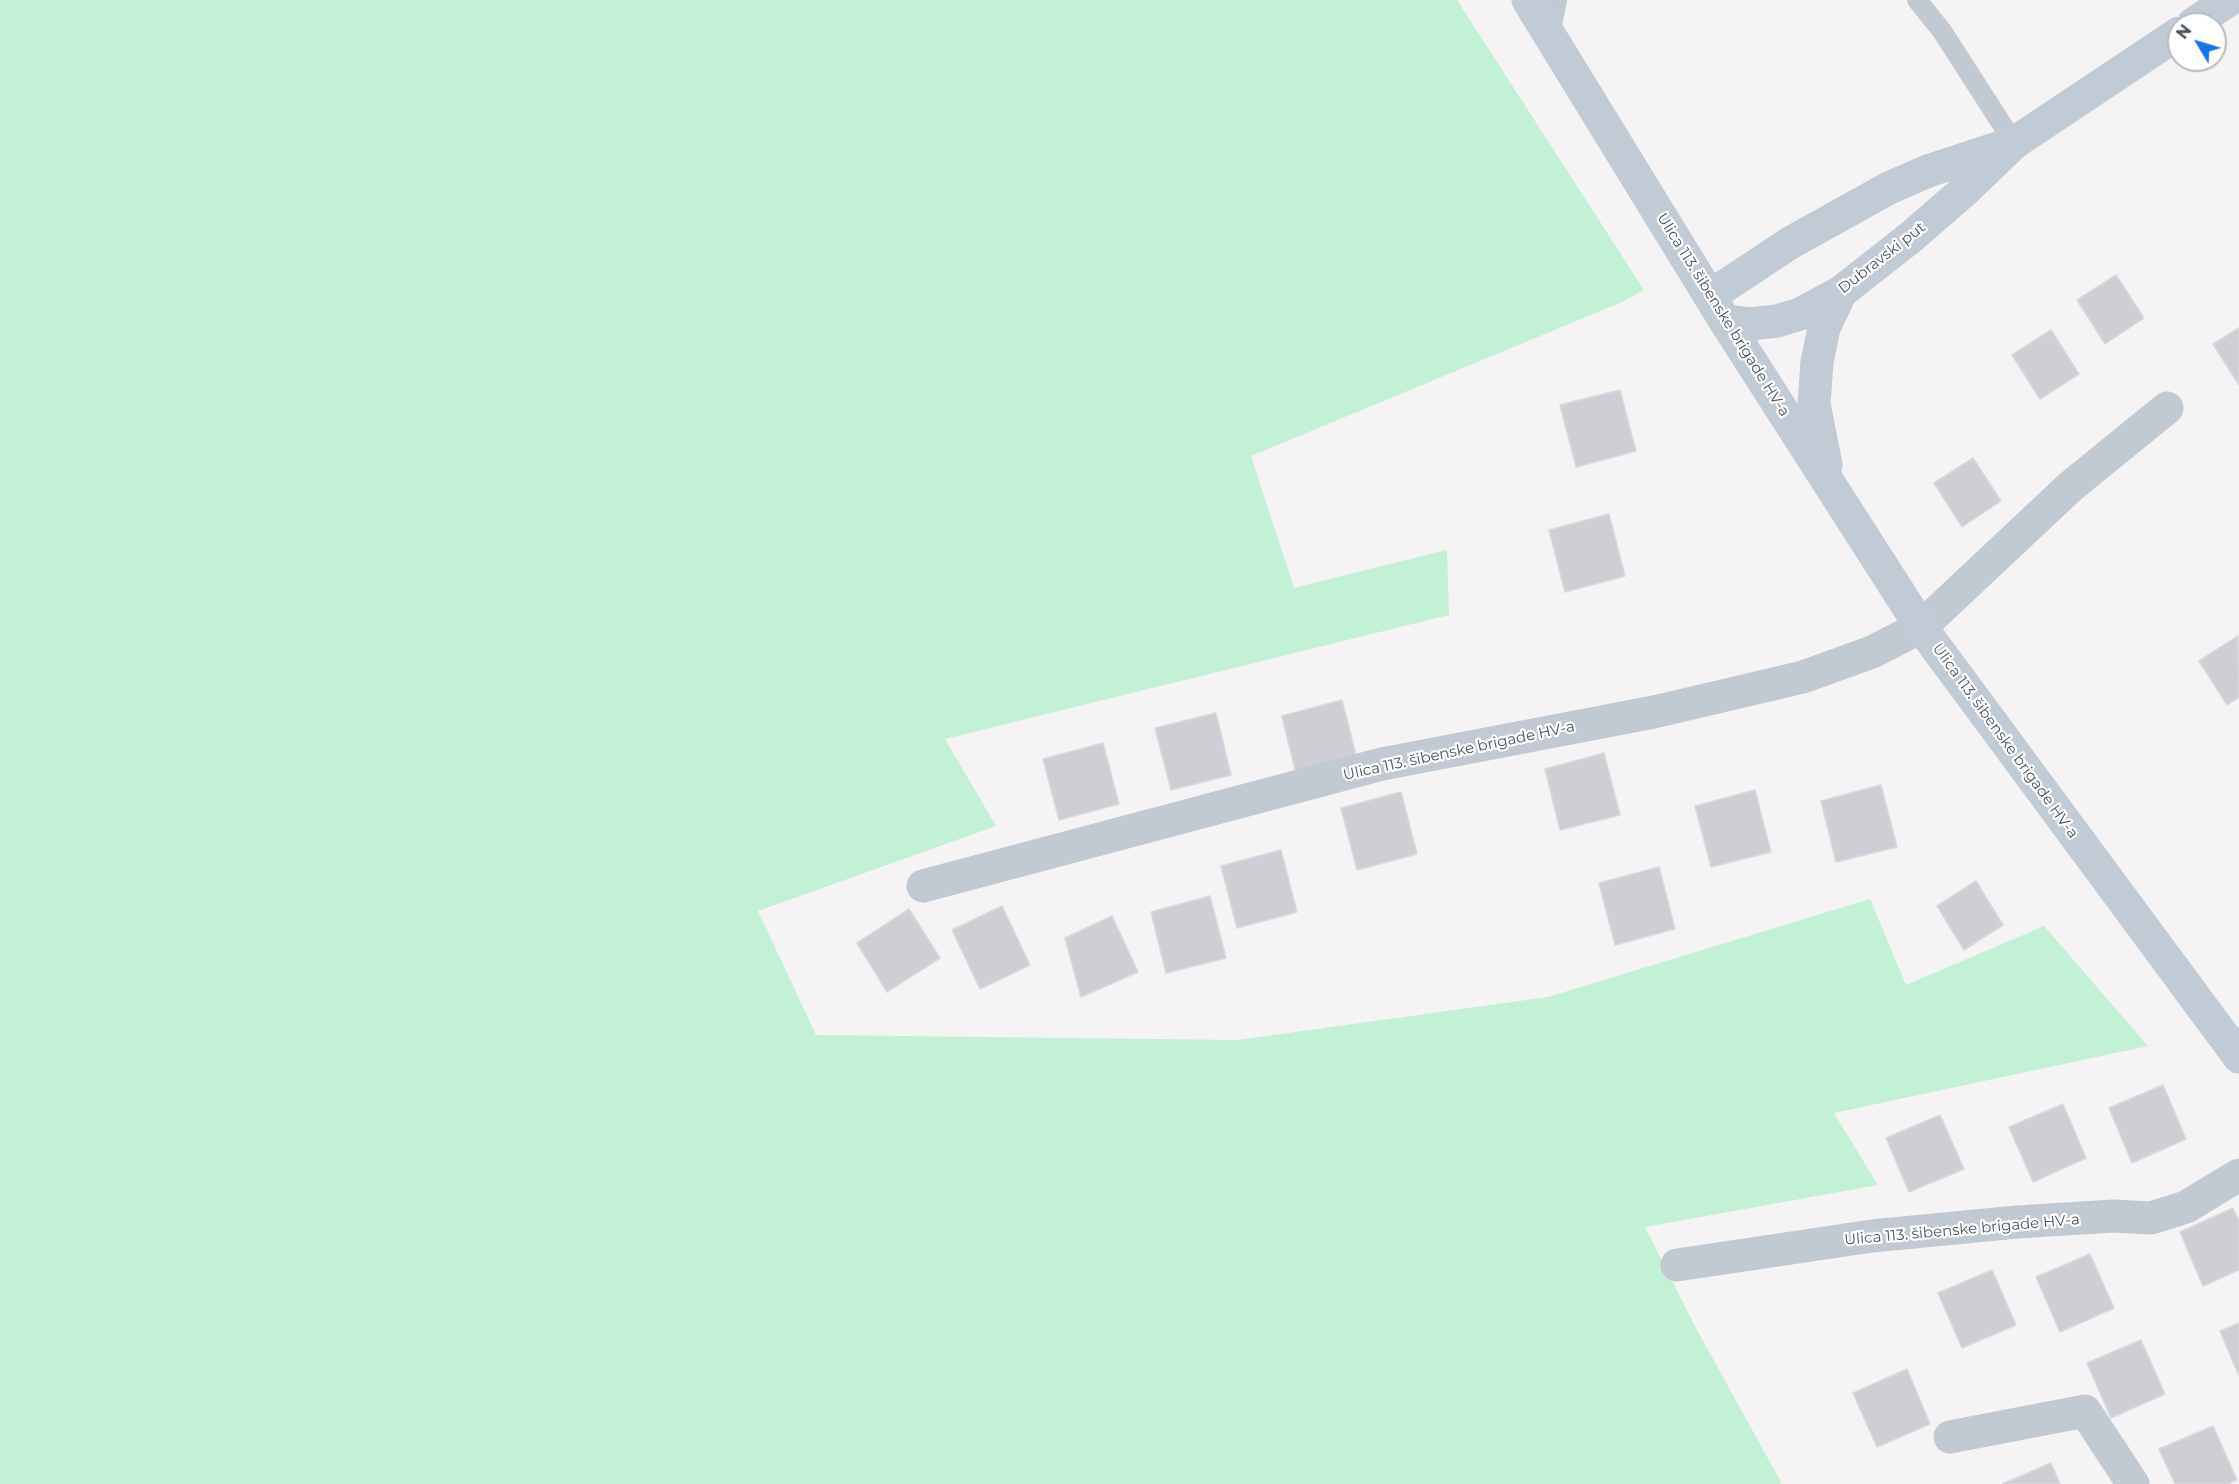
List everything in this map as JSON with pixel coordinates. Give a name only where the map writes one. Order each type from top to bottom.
[{"type":"main road","name":"Ulica 113. šibenske brigade HV-a","points":[[1528,0],[1718,308],[1921,627],[2239,1057]]},
{"type":"main road","points":[[2211,12],[2229,0]]},
{"type":"main road","name":"Dubravski put","points":[[2014,143],[1928,171],[1889,188],[1790,243],[1718,308],[1750,324],[1777,321],[1800,314],[1841,292],[1911,237],[2014,143],[2167,41]]},
{"type":"main road","points":[[1831,487],[1814,404],[1817,362],[1824,328],[1841,292]]},
{"type":"street","name":"Ulica 113. šibenske brigade HV-a","points":[[923,886],[1382,764],[1654,712],[1803,677],[1872,652],[1921,627],[2070,487],[2167,408]]},
{"type":"street","name":"Ulica 113. šibenske brigade HV-a","points":[[1677,1265],[1872,1236],[2006,1223],[2114,1216],[2151,1218],[2186,1207],[2239,1175]]},
{"type":"street","points":[[1950,1437],[2085,1411],[2133,1484]]},
{"type":"lane","points":[[1550,35],[1557,0]]},
{"type":"lane","points":[[1917,0],[1942,31],[2014,143]]},
{"type":"green space","points":[[0,0],[1457,0],[1644,290],[1622,302],[1251,456],[1294,588],[1447,550],[1449,615],[945,739],[996,826],[758,911],[816,1035],[1238,1040],[1548,997],[1870,899],[1906,985],[2044,926],[2148,1046],[1834,1113],[1878,1185],[1645,1227],[1697,1330],[1782,1484],[0,1484]]},
{"type":"building","points":[[2116,275],[2144,318],[2105,344],[2077,300]]},
{"type":"building","points":[[2239,328],[2239,385],[2213,344]]},
{"type":"building","points":[[2051,330],[2079,374],[2040,399],[2012,355]]},
{"type":"building","points":[[1620,390],[1636,451],[1576,467],[1560,405]]},
{"type":"building","points":[[1973,458],[2001,501],[1962,527],[1934,483]]},
{"type":"building","points":[[1609,514],[1625,576],[1565,592],[1549,530]]},
{"type":"building","points":[[2238,636],[2239,697],[2227,705],[2199,661]]},
{"type":"building","points":[[1342,700],[1358,763],[1297,778],[1282,716]]},
{"type":"building","points":[[1216,713],[1231,775],[1171,790],[1155,728]]},
{"type":"building","points":[[1103,743],[1119,804],[1059,820],[1043,759]]},
{"type":"building","points":[[1604,753],[1620,815],[1560,830],[1545,769]]},
{"type":"building","points":[[1881,785],[1897,847],[1836,862],[1821,801]]},
{"type":"building","points":[[1755,790],[1771,852],[1711,867],[1695,806]]},
{"type":"building","points":[[1401,792],[1417,854],[1357,870],[1341,808]]},
{"type":"building","points":[[1281,850],[1297,912],[1237,928],[1221,866]]},
{"type":"building","points":[[1659,867],[1675,929],[1615,945],[1599,883]]},
{"type":"building","points":[[1976,881],[2003,925],[1964,950],[1937,906]]},
{"type":"building","points":[[1210,896],[1226,958],[1166,973],[1151,912]]},
{"type":"building","points":[[1002,906],[1030,965],[980,989],[952,930]]},
{"type":"building","points":[[909,909],[940,958],[887,992],[857,943]]},
{"type":"building","points":[[1112,916],[1138,972],[1081,997],[1065,938]]},
{"type":"building","points":[[2163,1085],[2186,1139],[2132,1163],[2109,1108]]},
{"type":"building","points":[[2063,1104],[2086,1158],[2033,1182],[2009,1127]]},
{"type":"building","points":[[1940,1115],[1964,1169],[1909,1192],[1886,1138]]},
{"type":"building","points":[[2233,1208],[2239,1221],[2239,1270],[2203,1286],[2180,1232]]},
{"type":"building","points":[[2090,1254],[2114,1308],[2060,1332],[2036,1277]]},
{"type":"building","points":[[1992,1270],[2016,1325],[1962,1348],[1938,1293]]},
{"type":"building","points":[[2239,1323],[2239,1376],[2220,1331]]},
{"type":"building","points":[[2141,1340],[2165,1394],[2111,1418],[2087,1363]]},
{"type":"building","points":[[1907,1369],[1930,1424],[1877,1447],[1853,1393]]},
{"type":"building","points":[[2213,1426],[2237,1480],[2227,1484],[2175,1484],[2159,1449]]},
{"type":"building","points":[[2051,1463],[2060,1484],[2002,1484]]}]
